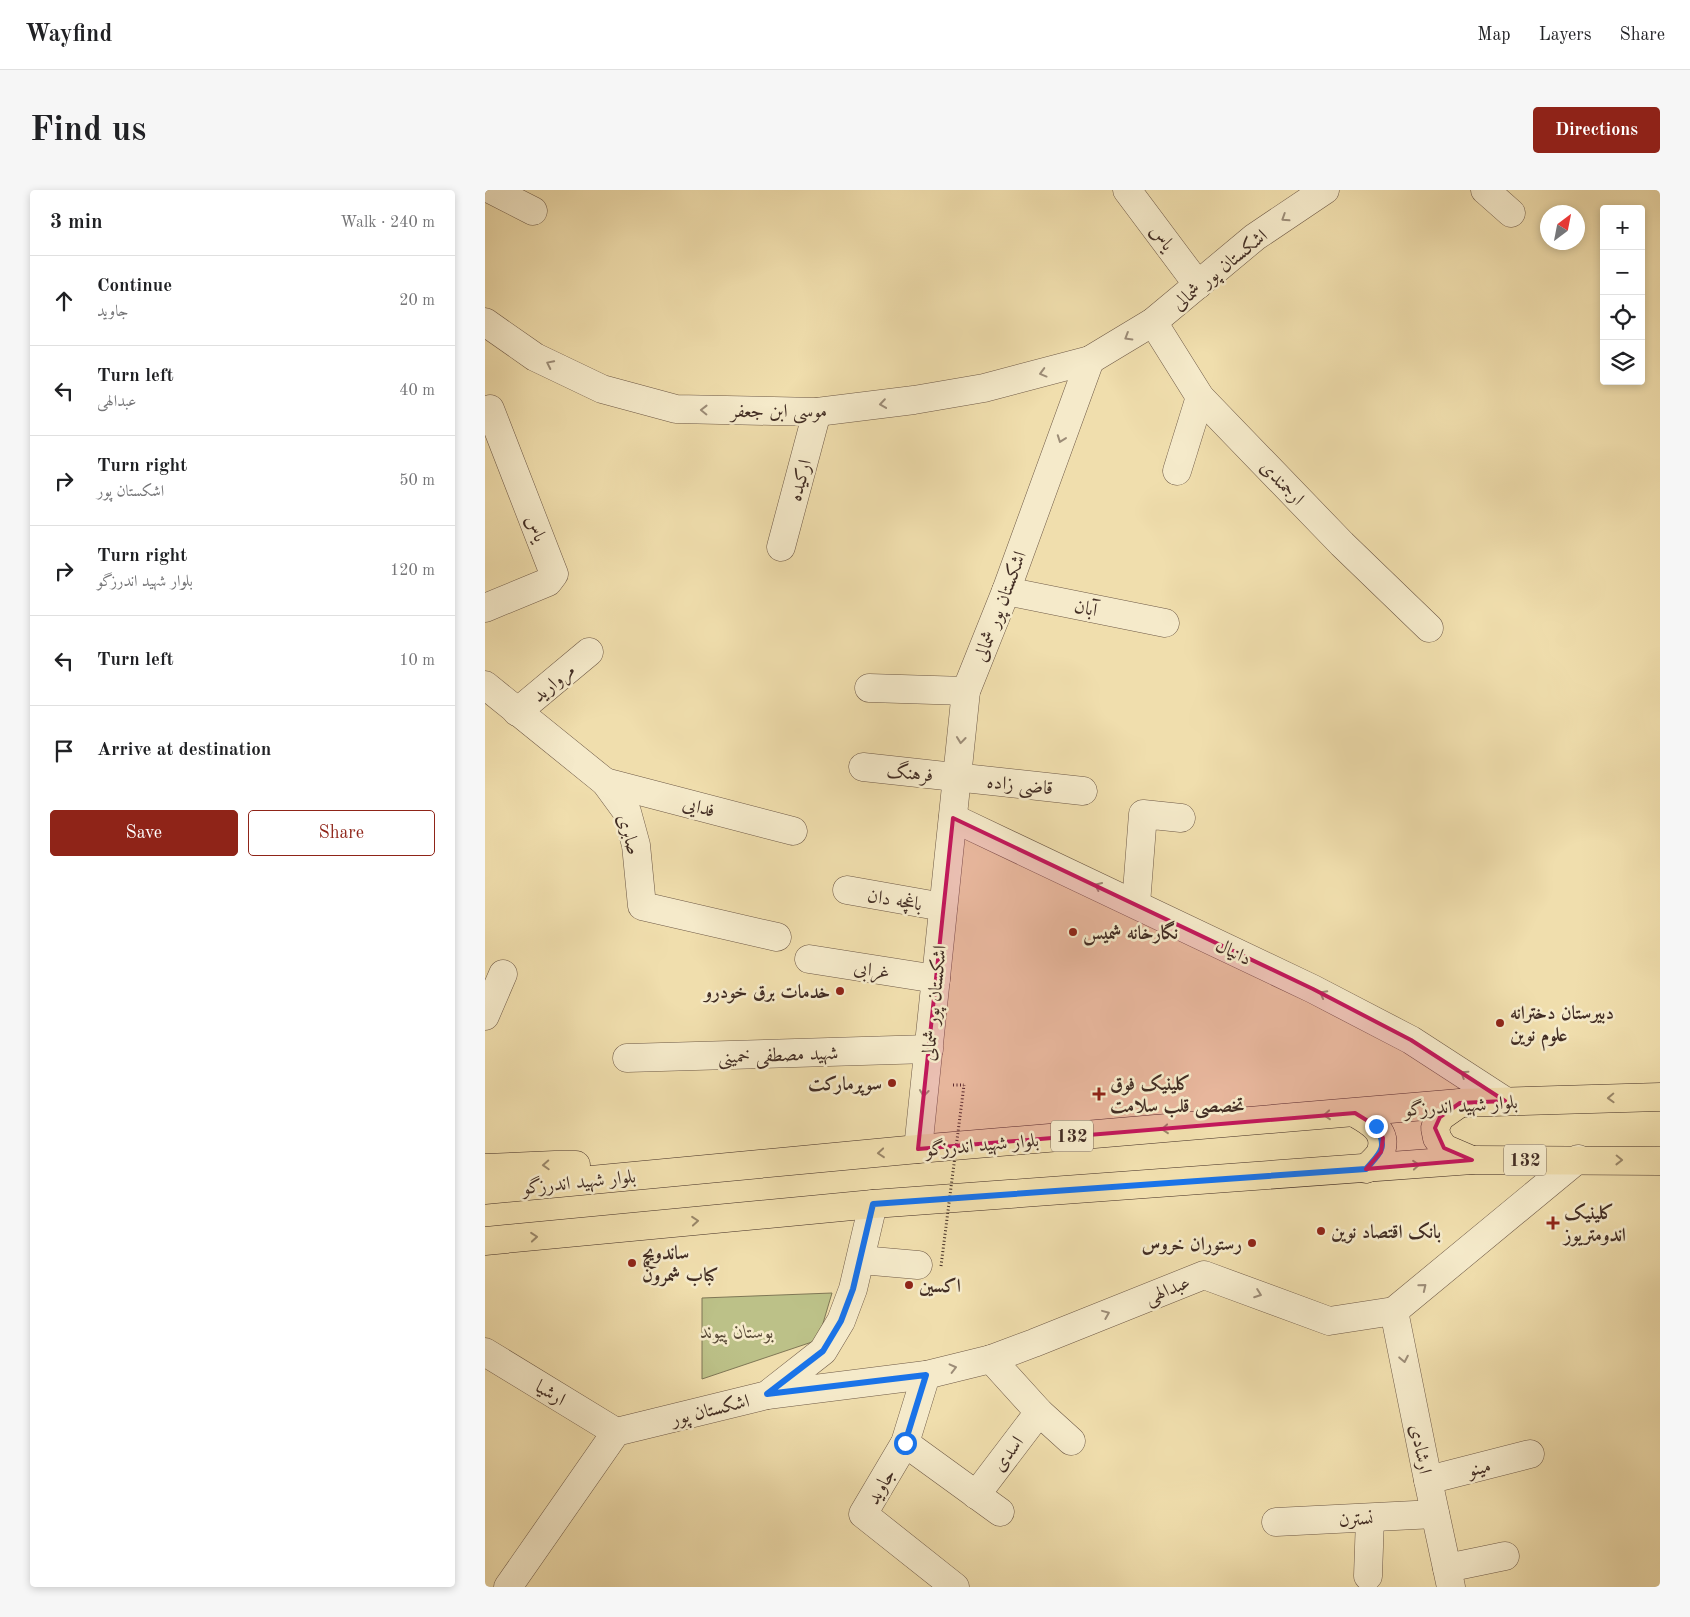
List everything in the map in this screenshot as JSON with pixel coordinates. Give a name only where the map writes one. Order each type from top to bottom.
[{"type":"main road","name":"بلوار شهید اندرزگو","points":[[485,1190],[918,1149],[1460,1103],[1660,1097]]},
{"type":"main road","points":[[1460,1103],[1440,1118],[1435,1128],[1437,1138],[1444,1148],[1472,1160]]},
{"type":"main road","points":[[1355,1113],[1376,1126],[1383,1138],[1381,1152],[1366,1169]]},
{"type":"main road","name":"132","points":[[485,1241],[873,1204],[1472,1160],[1579,1159],[1660,1161]]},
{"type":"main road","points":[[485,1168],[555,1165],[700,1169]]},
{"type":"street","points":[[492,190],[533,211]]},
{"type":"street","name":"یاس","points":[[1127,190],[1198,285]]},
{"type":"street","name":"اشکستان پور شمالی","points":[[918,1149],[966,692],[1006,590],[1090,360],[1153,322],[1255,237],[1325,190]]},
{"type":"street","points":[[1485,190],[1511,213]]},
{"type":"street","name":"موسی ابن جعفر","points":[[485,322],[535,357],[602,389],[676,410],[817,412],[984,388],[1090,360]]},
{"type":"street","name":"ارجمندی","points":[[1153,322],[1200,397],[1342,544],[1429,628]]},
{"type":"street","points":[[1177,471],[1200,397]]},
{"type":"street","name":"یاس","points":[[485,608],[548,582],[554,574],[491,409]]},
{"type":"street","name":"ارکیده","points":[[781,547],[817,412]]},
{"type":"street","name":"آبان","points":[[1006,590],[1165,623]]},
{"type":"street","name":"مروارید","points":[[517,712],[589,652]]},
{"type":"street","name":"صابری","points":[[485,684],[605,782],[627,812],[637,846],[642,906],[777,937]]},
{"type":"street","points":[[869,688],[966,692]]},
{"type":"street","name":"فرهنگ","points":[[863,767],[957,777]]},
{"type":"street","name":"قاضی زاده","points":[[957,777],[1083,791]]},
{"type":"street","name":"فدایی","points":[[605,782],[793,831]]},
{"type":"street","points":[[1136,904],[1143,814],[1181,818]]},
{"type":"street","name":"دانیال","points":[[953,818],[1313,989],[1411,1040],[1505,1101]]},
{"type":"street","name":"باغچه دان","points":[[847,890],[943,907]]},
{"type":"street","name":"غرابی","points":[[809,959],[936,979]]},
{"type":"street","points":[[485,1016],[503,974]]},
{"type":"street","name":"شهید مصطفی خمینی","points":[[627,1058],[929,1049]]},
{"type":"street","points":[[1394,1311],[1579,1159]]},
{"type":"street","name":"اشکستان پور","points":[[616,1432],[767,1394],[823,1351],[841,1321],[853,1289],[873,1204]]},
{"type":"street","points":[[861,1260],[929,1266]]},
{"type":"street","name":"عبدالهی","points":[[767,1394],[926,1375],[991,1359],[1204,1275],[1329,1321],[1394,1311]]},
{"type":"street","name":"ارشادی","points":[[1394,1311],[1449,1578]]},
{"type":"street","name":"ارشیا","points":[[485,1352],[616,1432]]},
{"type":"street","points":[[991,1359],[1039,1412],[1071,1441]]},
{"type":"street","name":"جاوید","points":[[926,1375],[905,1443],[863,1514],[955,1587]]},
{"type":"street","name":"اسدی","points":[[976,1495],[1039,1412]]},
{"type":"street","points":[[508,1587],[616,1432]]},
{"type":"street","points":[[905,1443],[1000,1512]]},
{"type":"street","name":"مینو","points":[[1428,1480],[1530,1454]]},
{"type":"street","name":"نسترن","points":[[1276,1522],[1435,1514]]},
{"type":"street","points":[[1368,1576],[1369,1518]]},
{"type":"street","points":[[1449,1578],[1505,1556]]},
{"type":"path","points":[[929,1266],[964,1085]]},
{"type":"highlighted area","points":[[953,818],[1313,989],[1411,1040],[1505,1101],[1460,1103],[1440,1117],[1435,1128],[1444,1148],[1472,1160],[1366,1169],[1381,1152],[1383,1138],[1376,1126],[1355,1113],[918,1149]]},
{"type":"green space","name":"بوستان پیوند","points":[[832,1293],[818,1340],[702,1379],[702,1298]]},
{"type":"place","name":"نگارخانه شمیس","points":[[1073,932]]},
{"type":"place","name":"خدمات برق خودرو","points":[[840,991]]},
{"type":"place","name":"دبیرستان دخترانه علوم نوین","points":[[1500,1023]]},
{"type":"place","name":"سوپرمارکت","points":[[892,1083]]},
{"type":"place","name":"کلینیک فوق تخصصی قلب سلامت","points":[[1099,1094]]},
{"type":"place","name":"کلینیک اندومتریوز","points":[[1553,1223]]},
{"type":"place","name":"بانک اقتصاد نوین","points":[[1321,1231]]},
{"type":"place","name":"رستوران خروس","points":[[1252,1243]]},
{"type":"place","name":"ساندویچ کباب شمرون","points":[[632,1263]]},
{"type":"place","name":"اکسین","points":[[909,1285]]},
{"type":"route","points":[[905,1443],[926,1375],[767,1394],[823,1351],[841,1321],[861,1260],[873,1204],[1366,1169],[1381,1152],[1383,1138],[1376,1126]]}]
